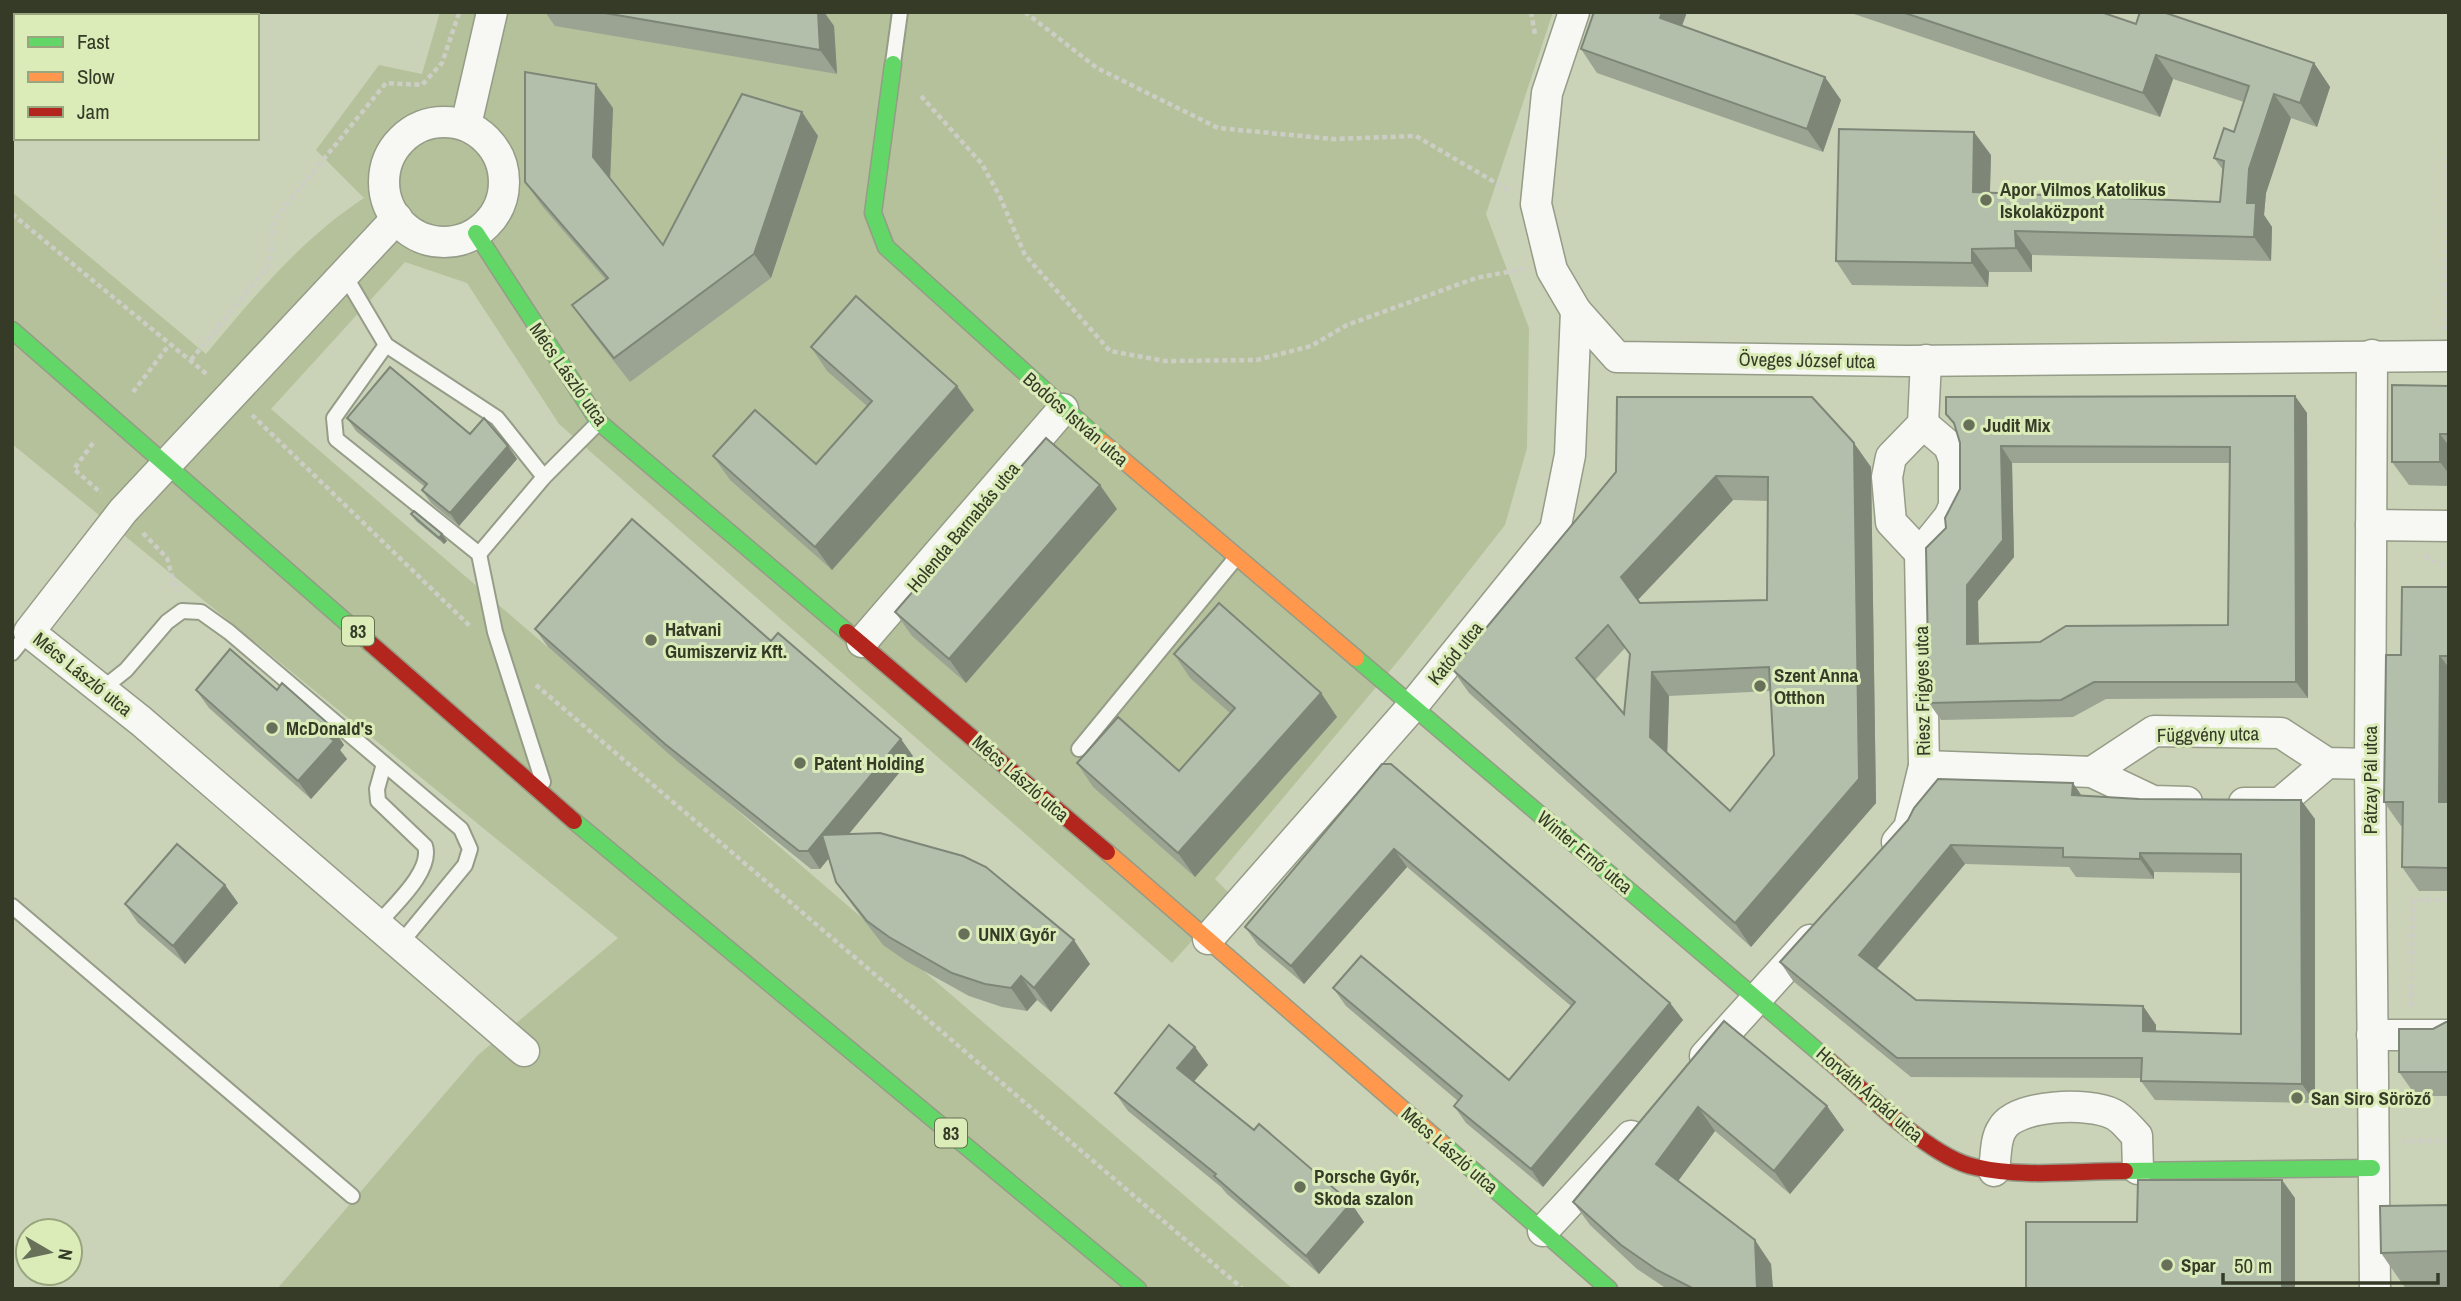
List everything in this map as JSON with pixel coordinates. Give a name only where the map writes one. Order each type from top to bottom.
[{"type":"street","points":[[466,125],[492,12]]},
{"type":"street","name":"Öveges József utca","points":[[1574,12],[1547,93],[1536,204],[1552,270],[1576,311],[1617,357],[1926,360],[2372,355]]},
{"type":"street","name":"Bodócs István utca","points":[[893,64],[873,213],[887,247],[1063,409],[1411,708]]},
{"type":"street","points":[[432,122],[466,125],[483,135],[496,151],[503,170],[501,201],[488,223],[476,233],[462,239],[433,240],[418,236],[397,218],[386,194],[386,167],[399,142],[420,127],[432,122]]},
{"type":"street","name":"Mécs László utca","points":[[397,218],[167,463],[76,568],[21,643],[102,689],[523,1051]]},
{"type":"street","name":"Mécs László utca","points":[[476,233],[599,422],[862,642],[1208,939],[1609,1289]]},
{"type":"street","name":"Katód utca","points":[[1208,939],[1411,708],[1555,530],[1570,455],[1576,311]]},
{"type":"street","name":"83","points":[[12,330],[548,799],[1138,1289]]},
{"type":"street","points":[[2372,355],[2447,356]]},
{"type":"street","name":"Pátzay Pál utca","points":[[2372,355],[2370,764],[2375,1289]]},
{"type":"street","points":[[1923,424],[1949,446],[1954,460],[1954,506],[1949,517],[1920,553],[1891,522],[1887,477],[1891,457],[1923,424],[1926,360]]},
{"type":"street","name":"Holenda Barnabás utca","points":[[862,642],[1063,409]]},
{"type":"street","points":[[2371,525],[2449,526]]},
{"type":"street","name":"Riesz Frigyes utca","points":[[1874,868],[1909,828],[1924,766],[1920,553]]},
{"type":"street","name":"Winter Ernő utca","points":[[1411,708],[1758,998]]},
{"type":"street","name":"Függvény utca","points":[[2092,772],[2154,731],[2281,733],[2327,763]]},
{"type":"street","points":[[1924,766],[2092,772],[2153,801],[2280,803],[2327,763],[2370,764]]},
{"type":"street","points":[[1684,1079],[1829,918]]},
{"type":"street","name":"Horváth Árpád utca","points":[[1758,998],[1926,1143],[1972,1167],[1994,1171],[2138,1170],[2373,1155]]},
{"type":"street","points":[[2372,1035],[2449,1035]]},
{"type":"street","points":[[1994,1171],[2000,1130],[2010,1118],[2030,1110],[2086,1108],[2113,1114],[2137,1136],[2138,1170]]},
{"type":"street","points":[[1543,1231],[1646,1119]]},
{"type":"lane","points":[[893,64],[900,12]]},
{"type":"lane","points":[[344,274],[386,345],[498,418],[544,477]]},
{"type":"lane","points":[[386,345],[334,418],[336,439],[479,554],[502,656],[548,799]]},
{"type":"lane","points":[[479,554],[544,477],[599,422]]},
{"type":"lane","points":[[1079,748],[1236,558]]},
{"type":"lane","points":[[102,689],[126,670],[167,622],[182,611],[201,612],[229,632],[461,829],[470,849],[465,865],[389,935]]},
{"type":"lane","points":[[384,764],[377,789],[378,801],[425,846],[429,856],[425,869],[389,935]]},
{"type":"lane","points":[[12,906],[352,1196]]},
{"type":"path","points":[[191,360],[270,263],[273,221],[386,83],[422,85],[442,63],[459,12]]},
{"type":"path","points":[[1026,12],[1097,68],[1219,128],[1333,139],[1416,136],[1484,177],[1536,204]]},
{"type":"path","points":[[893,64],[982,164],[1025,255],[1110,351],[1165,361],[1257,360],[1311,346],[1357,321],[1476,278],[1517,269],[1552,270]]},
{"type":"path","points":[[2447,356],[2449,124]]},
{"type":"path","points":[[12,214],[231,394],[502,656],[1243,1289]]},
{"type":"path","points":[[2411,1034],[2413,900],[2449,900]]},
{"type":"path","points":[[2373,1155],[2449,1141]]},
{"type":"green space","points":[[440,12],[1553,12],[1486,214],[1529,328],[1527,448],[1505,525],[1403,655],[1215,879],[1232,896],[1172,963],[559,424],[467,283],[405,262],[271,409],[1293,1289],[277,1289],[478,1055],[618,938],[12,444],[12,192],[206,354],[260,291],[299,251],[341,214],[364,198],[316,150],[379,65],[422,74]]},
{"type":"building","points":[[49,12],[156,12],[154,14]]},
{"type":"building","points":[[599,12],[818,12],[820,50]]},
{"type":"building","points":[[1594,12],[1662,12],[1660,18],[1825,77],[1807,129],[1581,49]]},
{"type":"building","points":[[1902,12],[2101,12],[2136,24],[2140,12],[2163,12],[2314,63],[2300,103],[2274,94],[2249,169],[2247,203],[2256,203],[2254,237],[2015,231],[2016,248],[1972,249],[1972,263],[1836,261],[1839,129],[1974,132],[1973,192],[2220,202],[2224,161],[2214,158],[2224,128],[2234,132],[2249,86],[2156,55],[2143,93]]},
{"type":"building","points":[[525,72],[596,84],[593,157],[663,245],[742,94],[802,112],[754,254],[614,358],[572,305],[608,278],[525,182]]},
{"type":"building","points":[[856,296],[957,386],[815,547],[713,456],[755,410],[816,464],[872,401],[811,347]]},
{"type":"building","points":[[390,367],[470,434],[484,418],[508,446],[450,513],[422,490],[427,484],[347,418]]},
{"type":"building","points":[[2392,385],[2449,386],[2449,434],[2440,434],[2440,462],[2392,462]]},
{"type":"building","points":[[2295,396],[2296,682],[2094,682],[2061,700],[1929,703],[1926,548],[1946,528],[1945,518],[1960,489],[1960,443],[1954,423],[1946,414],[1946,397]],"holes":[[[2001,446],[2230,447],[2228,625],[2066,626],[2040,642],[1967,644],[1967,585],[2003,540]]]},
{"type":"building","name":"Szent Anna Otthon","points":[[1617,397],[1812,397],[1854,443],[1859,779],[1735,923],[1452,669],[1616,472]],"holes":[[[1716,476],[1768,477],[1767,600],[1640,603],[1621,577]],[[1608,625],[1630,654],[1624,714],[1576,658]],[[1769,667],[1774,755],[1730,811],[1650,737],[1652,672]]]},
{"type":"building","points":[[1046,438],[1100,485],[949,659],[895,612]]},
{"type":"building","points":[[414,511],[442,534],[439,538],[411,514]]},
{"type":"building","points":[[632,519],[771,641],[778,633],[901,739],[808,851],[799,851],[665,744],[535,629]]},
{"type":"building","points":[[2402,587],[2449,587],[2449,656],[2440,656],[2439,802],[2449,802],[2449,868],[2402,867],[2403,802],[2384,802],[2386,655],[2401,655]]},
{"type":"building","points":[[1219,603],[1321,693],[1178,853],[1077,763],[1118,717],[1179,771],[1235,708],[1174,654]]},
{"type":"building","name":"McDonald's","points":[[230,649],[277,690],[282,683],[332,727],[326,734],[334,741],[298,781],[196,690]]},
{"type":"building","points":[[1382,764],[1391,764],[1670,1003],[1531,1169],[1454,1106],[1462,1096],[1333,988],[1361,956],[1509,1080],[1575,1002],[1394,849],[1291,966],[1245,927]]},
{"type":"building","points":[[1938,779],[2073,783],[2072,795],[2139,799],[2301,800],[2302,1084],[2141,1081],[2142,1058],[1897,1058],[1780,962],[1908,820],[1914,808]],"holes":[[[1951,845],[2063,848],[2063,857],[2140,859],[2140,853],[2241,854],[2241,1034],[2143,1031],[2143,1006],[1916,1000],[1859,955]]]},
{"type":"building","name":"UNIX Győr","points":[[880,833],[963,856],[986,867],[1074,940],[1034,988],[1021,976],[1011,988],[985,984],[952,973],[889,937],[867,921],[836,882],[822,835]]},
{"type":"building","points":[[177,844],[225,885],[173,946],[125,904]]},
{"type":"building","points":[[1724,1021],[1827,1106],[1774,1171],[1698,1107],[1656,1164],[1755,1240],[1757,1289],[1694,1289],[1657,1270],[1621,1245],[1573,1202]]},
{"type":"building","points":[[2449,1022],[2449,1072],[2399,1072],[2399,1029],[2433,1029]]},
{"type":"building","points":[[1169,1025],[1195,1047],[1177,1068],[1254,1130],[1259,1124],[1351,1203],[1306,1256],[1214,1176],[1216,1174],[1115,1093]]},
{"type":"building","name":"Spar","points":[[2138,1180],[2282,1180],[2282,1289],[2026,1289],[2026,1222],[2137,1222]]},
{"type":"building","points":[[2449,1205],[2449,1251],[2381,1253],[2380,1206]]},
{"type":"traffic: fast","points":[[893,64],[873,213],[886,247],[1102,442]]},
{"type":"traffic: fast","points":[[476,233],[599,422],[847,632]]},
{"type":"traffic: fast","points":[[12,330],[370,643]]},
{"type":"traffic: fast","points":[[1356,658],[1828,1060]]},
{"type":"traffic: fast","points":[[574,821],[1138,1289]]},
{"type":"traffic: fast","points":[[1444,1145],[1609,1289]]},
{"type":"traffic: fast","points":[[2125,1171],[2372,1168]]},
{"type":"traffic: slow","points":[[1102,442],[1356,658]]},
{"type":"traffic: slow","points":[[1107,852],[1444,1145]]},
{"type":"traffic: jam","points":[[847,632],[1107,852]]},
{"type":"traffic: jam","points":[[370,643],[574,821]]},
{"type":"traffic: jam","points":[[1828,1060],[1898,1122],[1938,1151],[1957,1161],[1975,1167],[2012,1172],[2125,1171]]},
{"type":"place","name":"Apor Vilmos Katolikus Iskolaközpont","points":[[1986,200]]},
{"type":"place","name":"Judit Mix","points":[[1969,425]]},
{"type":"place","name":"Hatvani Gumiszerviz Kft.","points":[[651,640]]},
{"type":"place","name":"Szent Anna Otthon","points":[[1760,686]]},
{"type":"place","name":"McDonald's","points":[[272,728]]},
{"type":"place","name":"Patent Holding","points":[[800,763]]},
{"type":"place","name":"UNIX Győr","points":[[964,934]]},
{"type":"place","name":"San Siro Söröző","points":[[2297,1098]]},
{"type":"place","name":"Porsche Győr, Skoda szalon","points":[[1300,1187]]},
{"type":"place","name":"Spar","points":[[2167,1265]]}]
